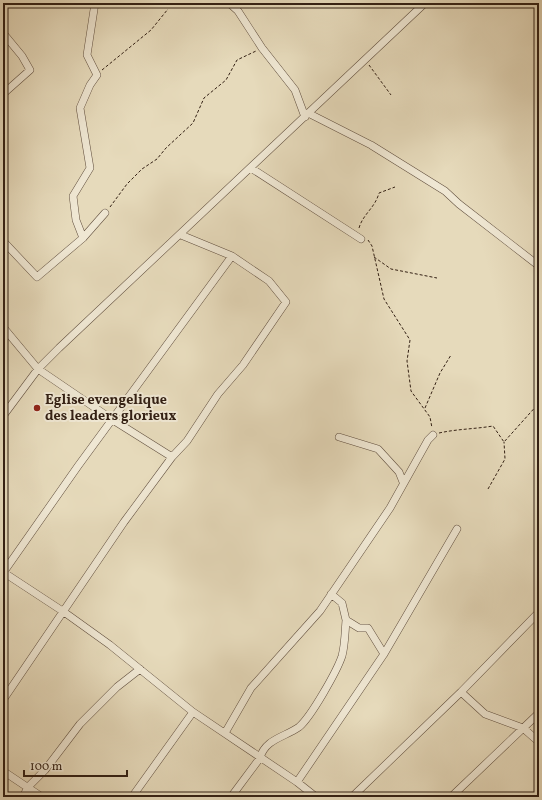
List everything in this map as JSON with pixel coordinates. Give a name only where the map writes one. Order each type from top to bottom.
[{"type":"street","points":[[83,238],[73,210],[73,196],[90,168],[80,108],[90,85],[97,75],[87,55],[95,3]]},
{"type":"street","points":[[229,3],[238,12],[262,48],[295,90],[306,115],[371,145],[445,191],[459,204],[539,266]]},
{"type":"street","points":[[3,416],[38,369],[88,320],[181,235],[422,4]]},
{"type":"street","points":[[3,33],[22,56],[30,70],[3,94]]},
{"type":"street","points":[[251,168],[361,240]]},
{"type":"street","points":[[3,240],[37,277],[83,238],[105,213]]},
{"type":"street","points":[[3,700],[124,522],[172,457],[187,441],[218,394],[243,365],[286,302],[269,280],[232,256],[181,235]]},
{"type":"street","points":[[232,256],[3,572],[64,612],[193,712],[297,782],[316,797]]},
{"type":"street","points":[[3,326],[38,369],[112,420],[172,457]]},
{"type":"street","points":[[224,733],[251,688],[320,611],[390,508],[403,482],[433,435]]},
{"type":"street","points":[[339,437],[378,449],[399,472],[403,482]]},
{"type":"street","points":[[297,782],[384,654],[457,529]]},
{"type":"street","points":[[231,797],[260,758],[262,750],[271,742],[299,727],[331,680],[341,657],[346,620],[342,603],[331,594]]},
{"type":"street","points":[[352,797],[461,692],[539,612]]},
{"type":"street","points":[[346,620],[359,628],[368,628],[384,654]]},
{"type":"street","points":[[23,797],[28,787],[45,770],[80,724],[117,687],[140,670]]},
{"type":"street","points":[[461,692],[485,714],[523,728],[539,742]]},
{"type":"street","points":[[132,797],[193,712]]},
{"type":"street","points":[[451,797],[539,714]]},
{"type":"street","points":[[3,771],[42,797]]},
{"type":"path","points":[[97,75],[151,30],[168,9]]},
{"type":"path","points":[[105,213],[132,179],[142,169],[157,159],[166,148],[193,123],[204,98],[226,80],[237,60],[262,48]]},
{"type":"path","points":[[365,60],[391,95]]},
{"type":"path","points":[[395,187],[379,193],[376,204],[361,222],[357,233],[361,240],[368,240],[372,246],[384,299],[410,340],[407,361],[412,391],[430,417],[433,435],[459,428],[480,428],[493,426],[504,442],[505,459],[488,489]]},
{"type":"path","points":[[374,257],[391,269],[437,278]]},
{"type":"path","points":[[425,408],[440,373],[451,355]]},
{"type":"path","points":[[504,442],[539,403]]},
{"type":"place","name":"Eglise evengelique des leaders glorieux","points":[[37,408]]}]
